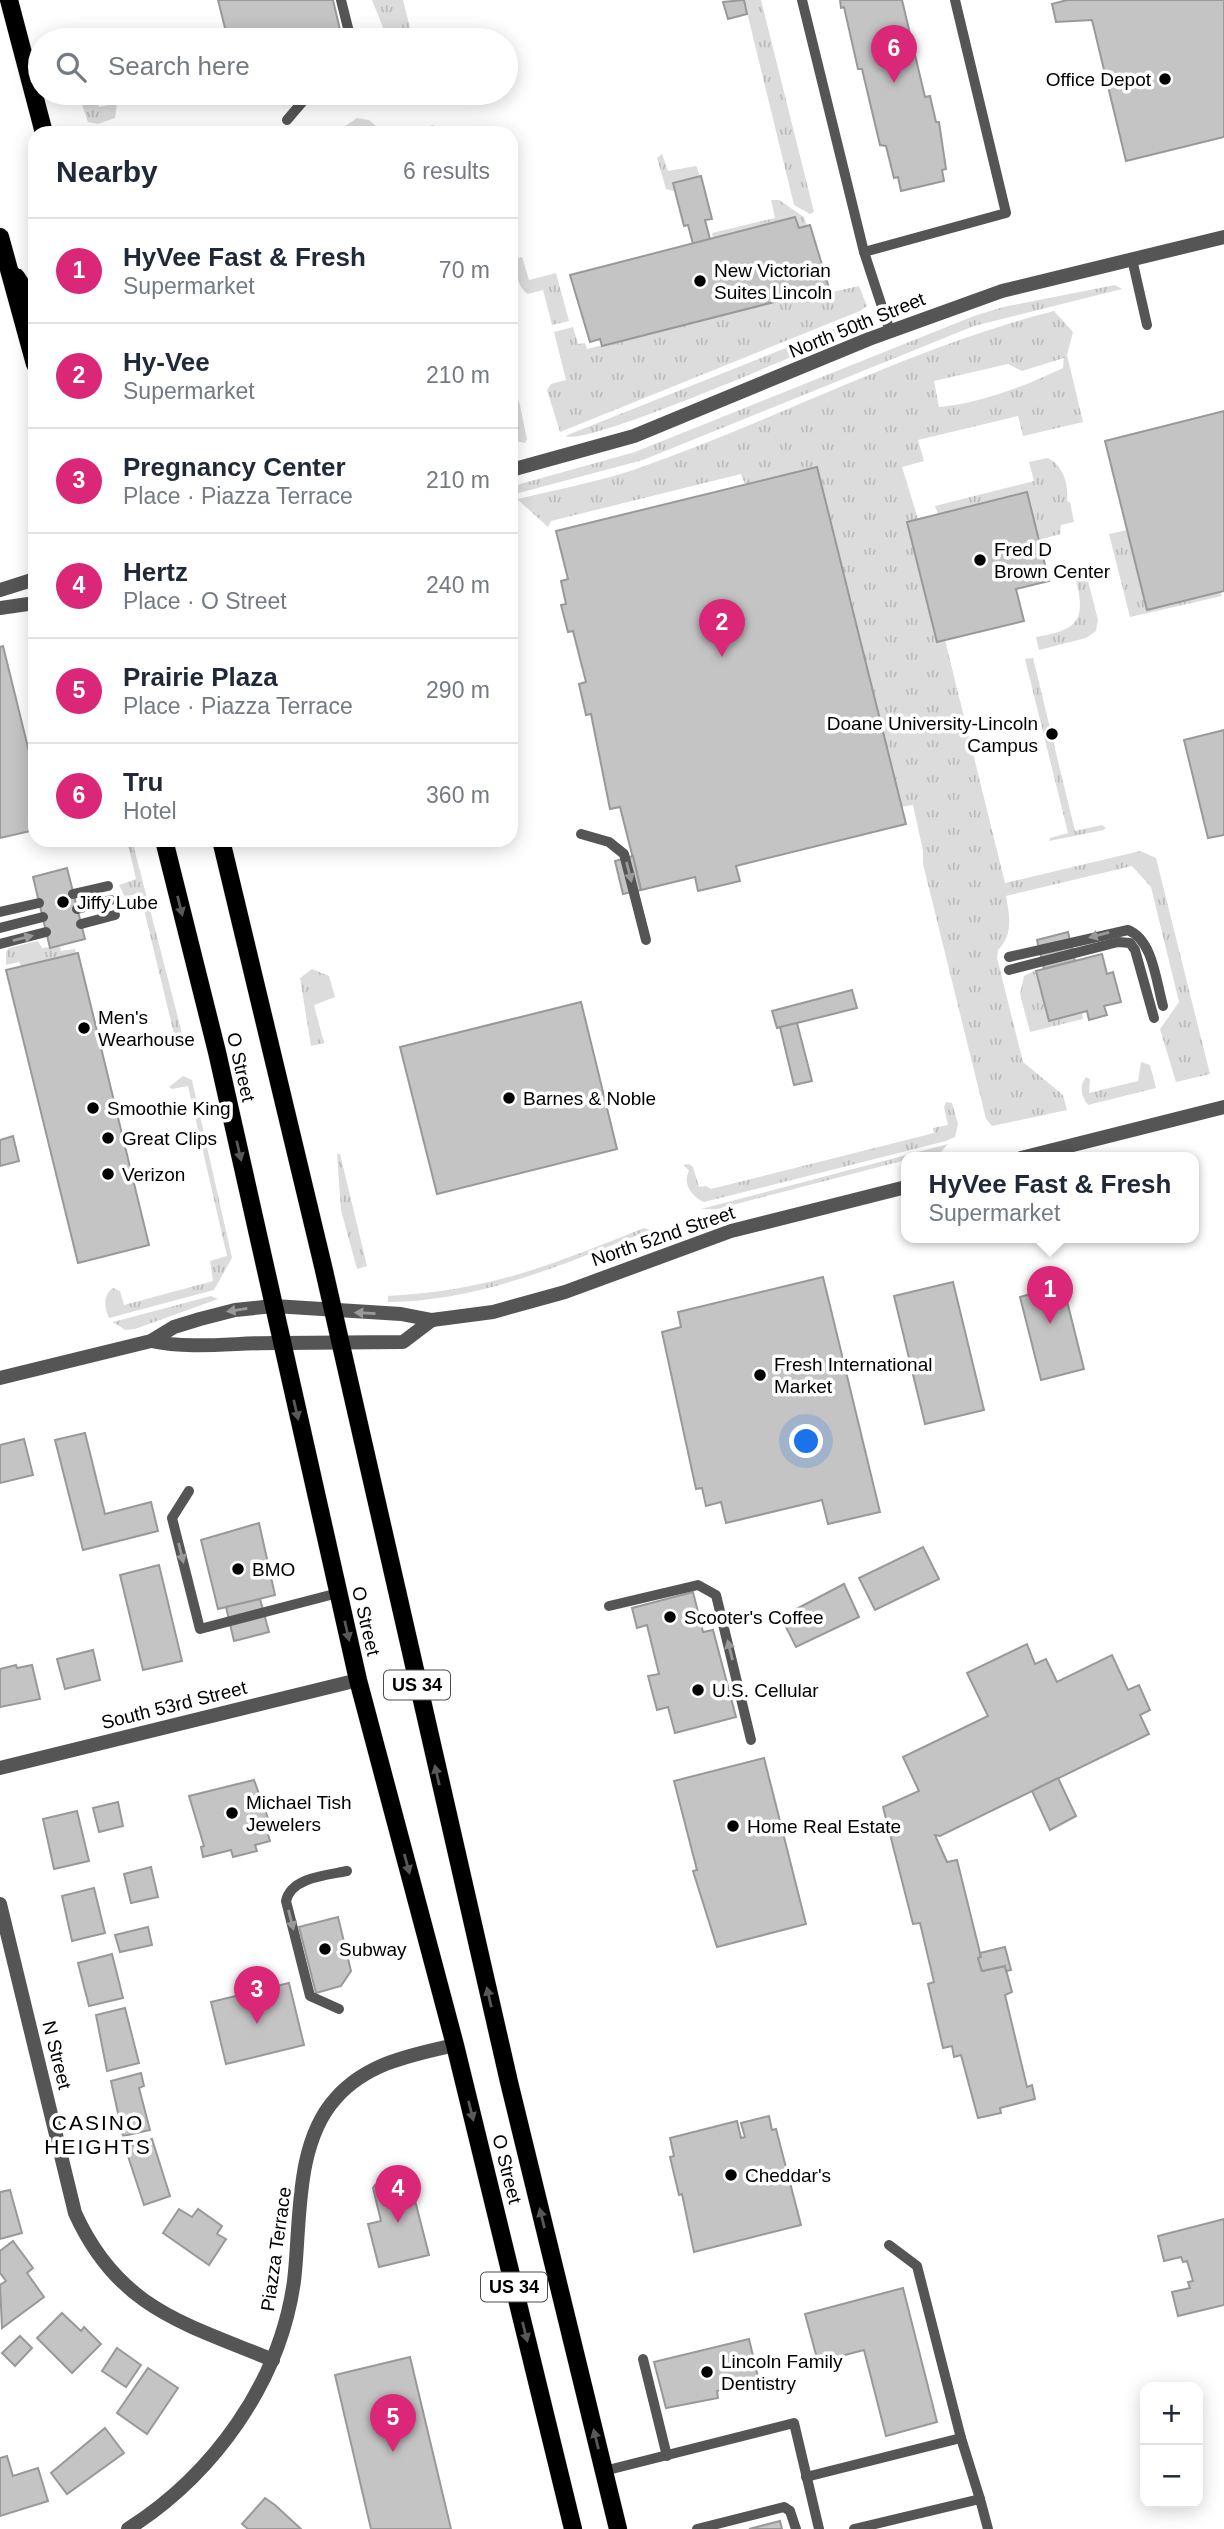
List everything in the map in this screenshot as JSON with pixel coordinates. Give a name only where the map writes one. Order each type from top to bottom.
[{"type":"main road","points":[[9,0],[28,72]]},
{"type":"main road","points":[[37,105],[42,126]]},
{"type":"main road","points":[[0,237],[28,339]]},
{"type":"main road","points":[[8,266],[28,296]]},
{"type":"main road","name":"O Street","points":[[166,847],[217,1052],[358,1680],[455,2045],[573,2529]]},
{"type":"main road","name":"O Street","points":[[222,847],[340,1343],[500,2042],[618,2529]]},
{"type":"street","name":"North 50th Street","points":[[518,468],[634,436],[890,331],[1002,291],[1224,237]]},
{"type":"street","points":[[0,590],[28,581]]},
{"type":"street","points":[[0,608],[28,604]]},
{"type":"street","points":[[1045,1152],[1224,1107]]},
{"type":"street","name":"North 52nd Street","points":[[151,1341],[174,1326],[200,1318],[235,1310],[274,1306],[401,1314],[432,1321],[519,1306],[731,1231],[901,1188]]},
{"type":"street","name":"North 52nd Street","points":[[151,1341],[179,1347],[242,1342],[403,1342],[432,1321]]},
{"type":"street","points":[[0,1378],[151,1341]]},
{"type":"street","name":"South 53rd Street","points":[[0,1768],[358,1680]]},
{"type":"street","name":"N Street","points":[[0,1904],[75,2213],[91,2245],[117,2279],[147,2304],[174,2319],[272,2360]]},
{"type":"street","name":"Piazza Terrace","points":[[128,2529],[169,2499],[205,2464],[239,2422],[272,2360],[290,2306],[310,2152],[328,2108],[367,2072],[400,2058],[455,2045]]},
{"type":"lane","points":[[341,0],[348,28]]},
{"type":"lane","points":[[802,0],[864,252],[890,331]]},
{"type":"lane","points":[[864,252],[1006,213],[955,0]]},
{"type":"lane","points":[[287,120],[300,105]]},
{"type":"lane","points":[[1132,259],[1147,325]]},
{"type":"lane","points":[[581,834],[609,842],[624,854],[646,940]]},
{"type":"lane","points":[[74,894],[108,886]]},
{"type":"lane","points":[[77,909],[111,900]]},
{"type":"lane","points":[[0,912],[39,903]]},
{"type":"lane","points":[[81,923],[115,915]]},
{"type":"lane","points":[[0,928],[43,917]]},
{"type":"lane","points":[[1154,1018],[1135,950],[1130,943],[1118,942],[1009,963],[1128,930],[1137,933],[1146,946],[1163,1006]]},
{"type":"lane","points":[[0,944],[46,932]]},
{"type":"lane","points":[[189,1491],[172,1518],[200,1629],[338,1593]]},
{"type":"lane","points":[[609,1606],[698,1585],[716,1595],[751,1740]]},
{"type":"lane","points":[[339,2009],[310,1996],[286,1900],[291,1889],[303,1882],[347,1871]]},
{"type":"lane","points":[[889,2245],[916,2266],[988,2529]]},
{"type":"lane","points":[[643,2359],[667,2456]]},
{"type":"lane","points":[[604,2471],[794,2423],[819,2529]]},
{"type":"lane","points":[[806,2477],[961,2438]]},
{"type":"lane","points":[[854,2529],[980,2499]]},
{"type":"lane","points":[[697,2529],[784,2507],[790,2511],[796,2529]]},
{"type":"green space","points":[[372,0],[403,0],[410,28],[383,28]]},
{"type":"green space","points":[[744,0],[761,0],[814,212],[810,214],[794,205]]},
{"type":"green space","points":[[82,105],[117,105],[115,118],[98,124],[88,122]]},
{"type":"green space","points":[[357,118],[369,120],[376,126],[345,126]]},
{"type":"green space","points":[[662,154],[668,171],[696,166],[703,183],[673,191],[666,189],[657,158]]},
{"type":"green space","points":[[771,200],[779,200],[804,217],[807,226],[799,228],[795,217],[713,238],[712,233],[775,218]]},
{"type":"green space","points":[[522,257],[529,280],[556,273],[569,321],[552,325],[543,290],[528,294],[524,291],[518,280],[518,258]]},
{"type":"green space","points":[[1115,285],[1122,289],[974,326],[643,460],[518,493],[520,484],[635,452],[974,316],[1003,307]]},
{"type":"green space","points":[[859,286],[867,306],[860,311],[560,432],[547,390],[551,384],[566,380],[554,332],[573,327],[578,344],[585,343],[587,349],[829,288],[832,292]]},
{"type":"green space","points":[[1054,311],[1073,332],[1067,355],[1083,422],[1023,436],[1018,416],[918,440],[924,461],[902,467],[918,519],[907,523],[937,642],[945,640],[1005,883],[1140,851],[1156,858],[1210,1074],[1176,1082],[1160,1029],[1179,1002],[1151,887],[1132,866],[1006,896],[1008,932],[998,950],[997,958],[1023,1062],[1063,1095],[1067,1110],[992,1126],[986,1119],[923,864],[923,851],[913,805],[901,807],[817,467],[745,484],[741,474],[551,521],[548,527],[518,500],[636,469],[947,344]],"holes":[[[1064,358],[1063,368],[1034,381],[971,402],[939,407],[934,381],[1008,364],[1022,371]]]},
{"type":"green space","points":[[866,316],[857,329],[705,393],[615,426],[583,435],[565,436]]},
{"type":"green space","points":[[518,400],[527,439],[525,443],[518,442]]},
{"type":"green space","points":[[1047,458],[1057,465],[1064,476],[1067,501],[1070,502],[1074,522],[1061,525],[1060,534],[1039,540],[938,514],[935,506],[1034,481],[1029,462]]},
{"type":"green space","points":[[1127,530],[1147,610],[1220,592],[1222,596],[1130,617],[1109,534]]},
{"type":"green space","points":[[1086,573],[1098,620],[1096,631],[1086,638],[1039,650],[1036,637],[1063,630],[1077,620],[1080,602],[1075,576]]},
{"type":"green space","points":[[1033,658],[1075,831],[1102,825],[1106,828],[1104,830],[1049,841],[1050,838],[1068,833],[1025,659]]},
{"type":"green space","points":[[129,847],[134,847],[184,1041],[178,1045],[162,1047],[157,1040],[174,1034],[140,893],[125,897],[119,885],[136,879]]},
{"type":"green space","points":[[38,941],[42,948],[60,946],[61,951],[75,949],[76,953],[21,966],[19,962],[6,965],[6,952],[9,948]]},
{"type":"green space","points":[[312,969],[329,976],[335,997],[314,1005],[324,1043],[311,1046],[300,978]]},
{"type":"green space","points":[[1036,970],[1049,1020],[1082,1012],[1083,1019],[1030,1032],[1020,994],[1024,976]]},
{"type":"green space","points":[[1141,1062],[1150,1065],[1156,1088],[1088,1105],[1082,1091],[1086,1077],[1090,1079],[1089,1093],[1138,1081]]},
{"type":"green space","points":[[183,1076],[192,1080],[232,1258],[214,1290],[109,1318],[105,1302],[107,1294],[113,1288],[120,1291],[124,1305],[213,1281],[210,1261],[227,1256],[188,1086],[172,1089],[169,1087]]},
{"type":"green space","points":[[946,1102],[952,1103],[958,1124],[955,1137],[946,1141],[704,1202],[692,1193],[688,1185],[689,1171],[684,1165],[693,1167],[699,1187],[706,1186],[711,1189],[934,1133],[933,1128],[948,1125],[944,1107]]},
{"type":"green space","points":[[948,1144],[941,1152],[918,1152]]},
{"type":"green space","points":[[337,1154],[340,1154],[367,1266],[357,1269],[341,1210]]},
{"type":"green space","points":[[901,1156],[901,1161],[717,1209],[701,1209]]},
{"type":"green space","points":[[644,1228],[650,1230],[554,1267],[489,1288],[422,1300],[388,1302],[388,1296],[458,1288],[519,1274]]},
{"type":"green space","points":[[211,1296],[218,1299],[135,1329],[125,1330],[113,1322]]},
{"type":"building","points":[[218,0],[333,0],[340,28],[225,28]]},
{"type":"building","points":[[744,0],[747,14],[728,19],[723,2]]},
{"type":"building","points":[[840,0],[902,0],[925,97],[930,96],[936,122],[939,122],[946,169],[942,170],[944,181],[901,191],[898,177],[894,178],[886,146],[880,145],[862,69],[858,69],[844,7],[841,8]]},
{"type":"building","name":"Office Depot","points":[[1067,0],[1224,0],[1224,137],[1126,161],[1092,20],[1056,22],[1052,4]]},
{"type":"building","points":[[701,176],[712,219],[705,220],[710,239],[693,244],[688,225],[684,226],[673,183]]},
{"type":"building","name":"New Victorian Suites Lincoln","points":[[795,217],[799,228],[810,225],[829,288],[602,346],[600,339],[590,342],[570,275]]},
{"type":"building","points":[[1224,411],[1224,591],[1147,610],[1105,441]]},
{"type":"building","points":[[817,467],[906,824],[736,866],[740,881],[698,891],[695,877],[641,890],[620,807],[610,809],[591,714],[586,715],[579,684],[586,682],[573,631],[568,632],[561,605],[566,604],[561,581],[568,579],[556,531]]},
{"type":"building","name":"Fred D Brown Center","points":[[1027,492],[1049,581],[1016,589],[1024,621],[937,642],[907,522]]},
{"type":"building","points":[[3,646],[28,748],[28,832],[0,838],[0,647]]},
{"type":"building","points":[[1224,730],[1224,835],[1208,838],[1184,740]]},
{"type":"building","points":[[633,856],[641,890],[623,894],[615,861]]},
{"type":"building","points":[[67,868],[85,939],[50,948],[33,877]]},
{"type":"building","points":[[1068,932],[1075,961],[1044,969],[1037,940]]},
{"type":"building","points":[[78,953],[149,1245],[78,1263],[6,970]]},
{"type":"building","points":[[1102,954],[1107,974],[1113,972],[1121,1002],[1104,1006],[1107,1015],[1089,1020],[1087,1011],[1049,1021],[1036,971]]},
{"type":"building","points":[[852,990],[857,1008],[777,1028],[772,1011]]},
{"type":"building","name":"Barnes & Noble","points":[[581,1002],[617,1149],[437,1194],[400,1047]]},
{"type":"building","points":[[797,1023],[812,1081],[794,1085],[780,1027]]},
{"type":"building","points":[[13,1136],[19,1161],[0,1166],[0,1140]]},
{"type":"building","name":"Fresh International Market","points":[[823,1277],[880,1512],[828,1524],[822,1500],[726,1523],[721,1502],[706,1506],[702,1488],[696,1489],[662,1332],[681,1327],[678,1312]]},
{"type":"building","points":[[953,1282],[984,1410],[925,1424],[894,1296]]},
{"type":"building","points":[[1063,1285],[1084,1369],[1041,1380],[1020,1297]]},
{"type":"building","points":[[85,1433],[105,1514],[151,1502],[158,1531],[83,1550],[55,1440]]},
{"type":"building","points":[[24,1439],[33,1475],[0,1483],[0,1445]]},
{"type":"building","name":"BMO","points":[[259,1523],[275,1595],[218,1609],[201,1540]]},
{"type":"building","points":[[923,1547],[939,1579],[875,1610],[859,1578]]},
{"type":"building","points":[[159,1565],[182,1661],[143,1670],[120,1575]]},
{"type":"building","points":[[844,1584],[859,1617],[796,1647],[781,1617]]},
{"type":"building","points":[[693,1592],[703,1632],[713,1630],[736,1717],[675,1733],[668,1707],[657,1710],[648,1676],[659,1674],[647,1625],[637,1628],[632,1608]]},
{"type":"building","points":[[260,1599],[269,1632],[234,1641],[226,1607]]},
{"type":"building","points":[[1027,1644],[1035,1664],[1046,1659],[1057,1682],[1112,1655],[1128,1690],[1139,1685],[1150,1710],[1140,1715],[1149,1734],[940,1836],[935,1835],[947,1862],[957,1860],[981,1957],[978,1958],[982,1971],[1005,1966],[1012,1992],[1005,1995],[1027,2087],[1032,2085],[1035,2099],[1000,2108],[1001,2113],[978,2118],[961,2055],[954,2057],[952,2046],[943,2048],[928,1984],[934,1982],[920,1923],[913,1924],[883,1807],[919,1791],[903,1757],[988,1716],[967,1673]]},
{"type":"building","points":[[93,1650],[100,1680],[65,1689],[57,1659]]},
{"type":"building","points":[[16,1665],[17,1668],[32,1665],[40,1699],[0,1707],[0,1669]]},
{"type":"building","name":"Home Real Estate","points":[[764,1758],[806,1924],[717,1947],[693,1871],[697,1870],[674,1781]]},
{"type":"building","points":[[1058,1778],[1076,1816],[1050,1830],[1032,1791]]},
{"type":"building","name":"Michael Tish Jewelers","points":[[254,1780],[269,1821],[264,1822],[270,1841],[255,1845],[257,1851],[233,1857],[231,1850],[203,1857],[201,1847],[204,1846],[189,1796]]},
{"type":"building","points":[[118,1802],[123,1826],[99,1832],[93,1808]]},
{"type":"building","points":[[77,1811],[89,1861],[54,1869],[43,1819]]},
{"type":"building","points":[[151,1867],[158,1897],[131,1903],[124,1874]]},
{"type":"building","points":[[94,1888],[105,1933],[72,1941],[62,1896]]},
{"type":"building","name":"Subway","points":[[338,1917],[351,1971],[341,1986],[316,1993],[299,1927]]},
{"type":"building","points":[[148,1927],[152,1945],[120,1952],[115,1935]]},
{"type":"building","points":[[1005,1947],[1011,1970],[1006,1971],[1005,1966],[982,1971],[978,1958],[981,1957],[980,1953]]},
{"type":"building","points":[[112,1954],[123,1998],[89,2006],[78,1963]]},
{"type":"building","points":[[289,1983],[304,2045],[226,2064],[211,2002]]},
{"type":"building","points":[[125,2008],[139,2063],[107,2071],[96,2015]]},
{"type":"building","points":[[141,2073],[144,2086],[139,2088],[150,2130],[123,2136],[111,2081]]},
{"type":"building","name":"Cheddar's","points":[[769,2116],[772,2130],[776,2129],[801,2225],[694,2252],[682,2194],[679,2195],[670,2157],[674,2156],[670,2138],[737,2121],[741,2138],[745,2137],[741,2123]]},
{"type":"building","points":[[152,2139],[170,2196],[144,2205],[125,2147]]},
{"type":"building","points":[[409,2177],[429,2255],[379,2267],[368,2224],[381,2221],[373,2188],[375,2185]]},
{"type":"building","points":[[10,2190],[22,2233],[0,2239],[0,2192]]},
{"type":"building","points":[[179,2209],[192,2217],[198,2209],[222,2226],[217,2234],[226,2239],[209,2265],[163,2233]]},
{"type":"building","points":[[1224,2219],[1224,2305],[1178,2316],[1172,2292],[1190,2288],[1188,2282],[1193,2281],[1187,2261],[1183,2262],[1181,2257],[1164,2261],[1158,2236]]},
{"type":"building","points":[[13,2241],[33,2268],[27,2273],[44,2297],[2,2328],[0,2285],[6,2281],[0,2273],[0,2251]]},
{"type":"building","points":[[903,2288],[937,2422],[886,2436],[864,2350],[818,2362],[805,2314]]},
{"type":"building","points":[[62,2313],[81,2331],[84,2327],[101,2344],[72,2373],[37,2338]]},
{"type":"building","points":[[20,2336],[32,2348],[15,2366],[2,2353]]},
{"type":"building","name":"Lincoln Family Dentistry","points":[[749,2339],[759,2381],[717,2391],[718,2398],[666,2408],[654,2362]]},
{"type":"building","points":[[117,2348],[141,2365],[126,2387],[102,2371]]},
{"type":"building","points":[[410,2357],[451,2529],[371,2529],[335,2375]]},
{"type":"building","points":[[148,2368],[178,2388],[147,2434],[117,2413]]},
{"type":"building","points":[[105,2428],[124,2453],[67,2494],[51,2473]]},
{"type":"building","points":[[7,2456],[13,2476],[38,2468],[48,2501],[0,2516],[0,2458]]},
{"type":"building","points":[[265,2498],[301,2529],[248,2529],[242,2524]]},
{"type":"building","points":[[780,2521],[782,2529],[749,2529]]},
{"type":"place","name":"Office Depot","points":[[1165,79]]},
{"type":"place","name":"Tru","points":[[894,83]]},
{"type":"place","name":"New Victorian Suites Lincoln","points":[[700,281]]},
{"type":"place","name":"Fred D Brown Center","points":[[980,560]]},
{"type":"place","name":"Hy-Vee","points":[[722,657]]},
{"type":"place","name":"Doane University-Lincoln Campus","points":[[1052,734]]},
{"type":"place","name":"Jiffy Lube","points":[[63,902]]},
{"type":"place","name":"Men's Wearhouse","points":[[84,1028]]},
{"type":"place","name":"Barnes & Noble","points":[[509,1098]]},
{"type":"place","name":"Smoothie King","points":[[93,1108]]},
{"type":"place","name":"Great Clips","points":[[108,1138]]},
{"type":"place","name":"Verizon","points":[[108,1174]]},
{"type":"place","name":"HyVee Fast & Fresh","points":[[1050,1324]]},
{"type":"place","name":"Fresh International Market","points":[[760,1375]]},
{"type":"place","name":"BMO","points":[[238,1569]]},
{"type":"place","name":"Scooter's Coffee","points":[[670,1617]]},
{"type":"place","name":"U.S. Cellular","points":[[698,1690]]},
{"type":"place","name":"Michael Tish Jewelers","points":[[232,1813]]},
{"type":"place","name":"Home Real Estate","points":[[733,1826]]},
{"type":"place","name":"Subway","points":[[325,1949]]},
{"type":"place","name":"Pregnancy Center","points":[[257,2024]]},
{"type":"place","name":"Cheddar's","points":[[731,2175]]},
{"type":"place","name":"Hertz","points":[[398,2223]]},
{"type":"place","name":"Lincoln Family Dentistry","points":[[707,2372]]},
{"type":"place","name":"Prairie Plaza","points":[[393,2452]]},
{"type":"district","name":"CASINO HEIGHTS","points":[[98,2134]]}]
